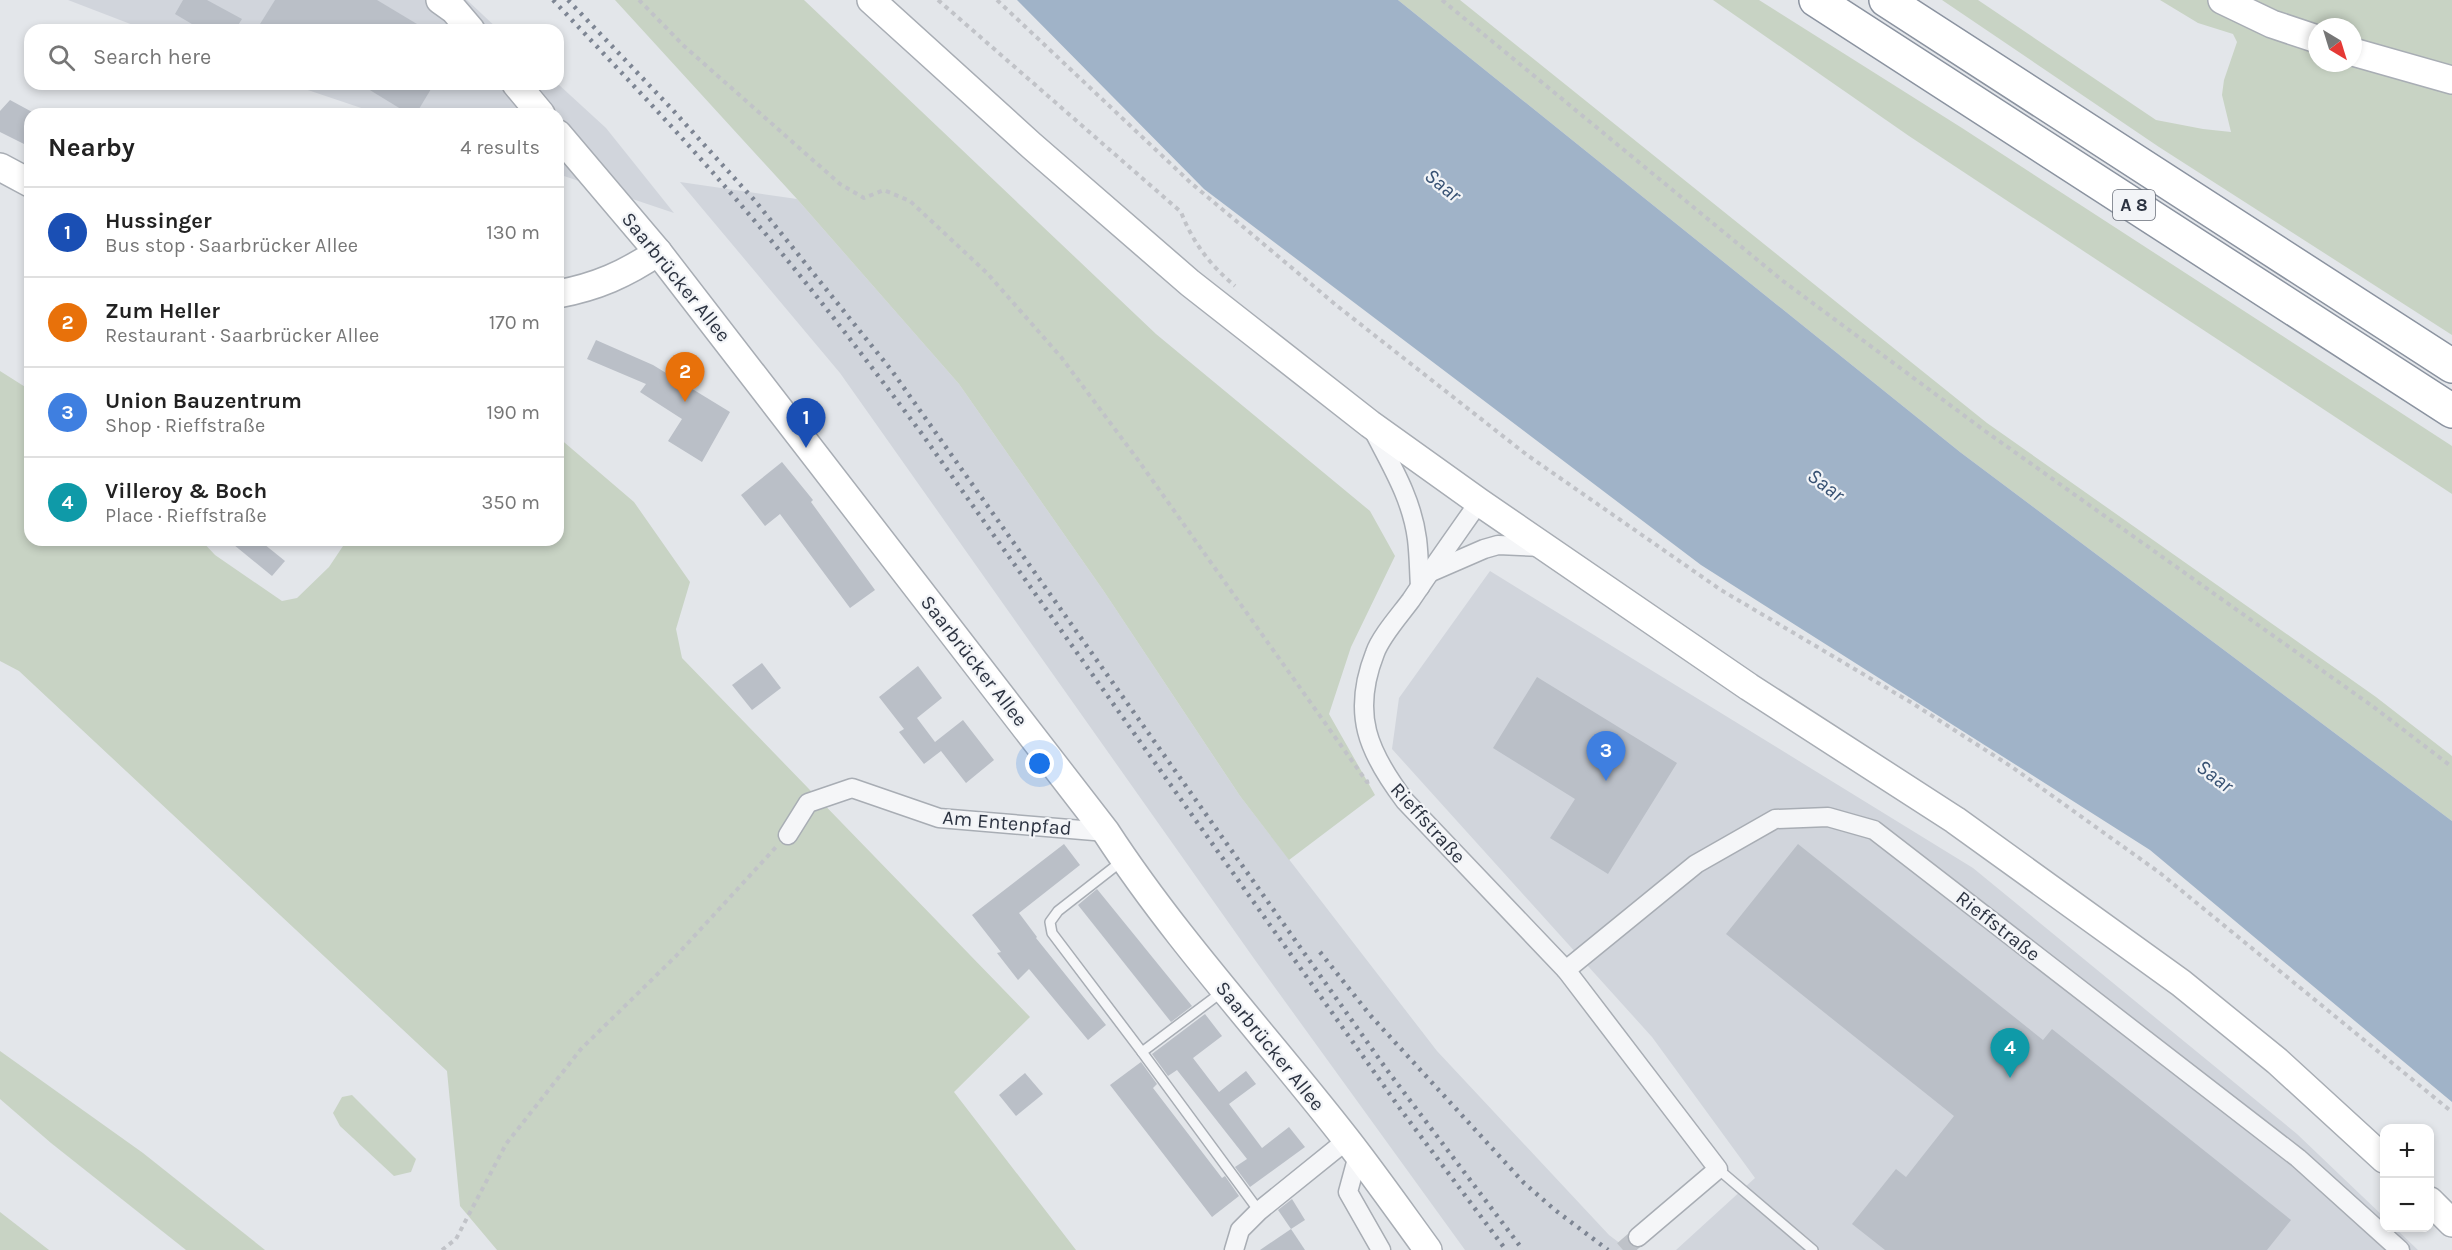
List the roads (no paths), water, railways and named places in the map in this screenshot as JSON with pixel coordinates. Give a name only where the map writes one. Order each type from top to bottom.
[{"type":"highway","name":"A 8","points":[[1816,0],[2452,411]]},
{"type":"highway","name":"A 8","points":[[1886,0],[2452,366]]},
{"type":"main road","points":[[440,0],[454,10],[466,24]]},
{"type":"main road","points":[[871,0],[1032,146],[1190,283],[1370,424],[1479,502],[1749,687],[1955,820],[2181,983],[2277,1061],[2380,1154]]},
{"type":"main road","points":[[2222,0],[2272,24],[2308,36]]},
{"type":"main road","points":[[2362,55],[2452,80]]},
{"type":"main road","points":[[521,90],[536,108]]},
{"type":"main road","name":"Saarbrücker Allee","points":[[564,141],[658,252],[1106,832],[1124,860],[1224,991],[1353,1148],[1428,1250]]},
{"type":"main road","points":[[0,167],[24,180]]},
{"type":"main road","points":[[564,293],[587,288],[615,278],[658,252]]},
{"type":"main road","points":[[2434,1205],[2452,1223]]},
{"type":"street","points":[[1370,424],[1399,480],[1410,510],[1425,580],[1484,549],[1498,545],[1544,547]]},
{"type":"street","name":"Rieffstraße","points":[[1479,502],[1375,651],[1363,697],[1363,718],[1369,738],[1387,777],[1405,801],[1566,970],[1718,1168]]},
{"type":"street","name":"Am Entenpfad","points":[[788,835],[808,803],[852,788],[939,818],[1106,832]]},
{"type":"street","name":"Rieffstraße","points":[[1566,970],[1696,864],[1775,819],[1828,817],[1874,830],[2298,1158],[2400,1250]]},
{"type":"street","points":[[1234,1250],[1240,1230],[1258,1211],[1353,1148]]},
{"type":"street","points":[[1353,1148],[1348,1192],[1381,1250]]},
{"type":"street","points":[[1638,1237],[1718,1168]]},
{"type":"lane","points":[[1124,860],[1058,911],[1050,922],[1052,933],[1258,1211]]},
{"type":"lane","points":[[1142,1052],[1224,991]]},
{"type":"lane","name":"Rieffstraße","points":[[1718,1168],[1813,1250]]},
{"type":"water","name":"Saar","points":[[1017,0],[1398,0],[1960,452],[2452,821],[2452,1102],[2150,850],[1701,565],[1204,189]]},
{"type":"tunnel","points":[[1623,1250],[1638,1237]]},
{"type":"railway","points":[[553,0],[724,185],[792,266],[879,377],[922,434],[1401,1110],[1506,1250]]},
{"type":"railway","points":[[568,0],[756,202],[892,371],[1387,1070],[1523,1250]]},
{"type":"railway","points":[[1320,952],[1370,1015],[1524,1183],[1608,1250]]},
{"type":"place","name":"Zum Heller","points":[[685,402]]},
{"type":"place","name":"Hussinger","points":[[806,448]]},
{"type":"place","name":"Union Bauzentrum","points":[[1606,781]]},
{"type":"place","name":"Villeroy & Boch","points":[[2010,1078]]}]
